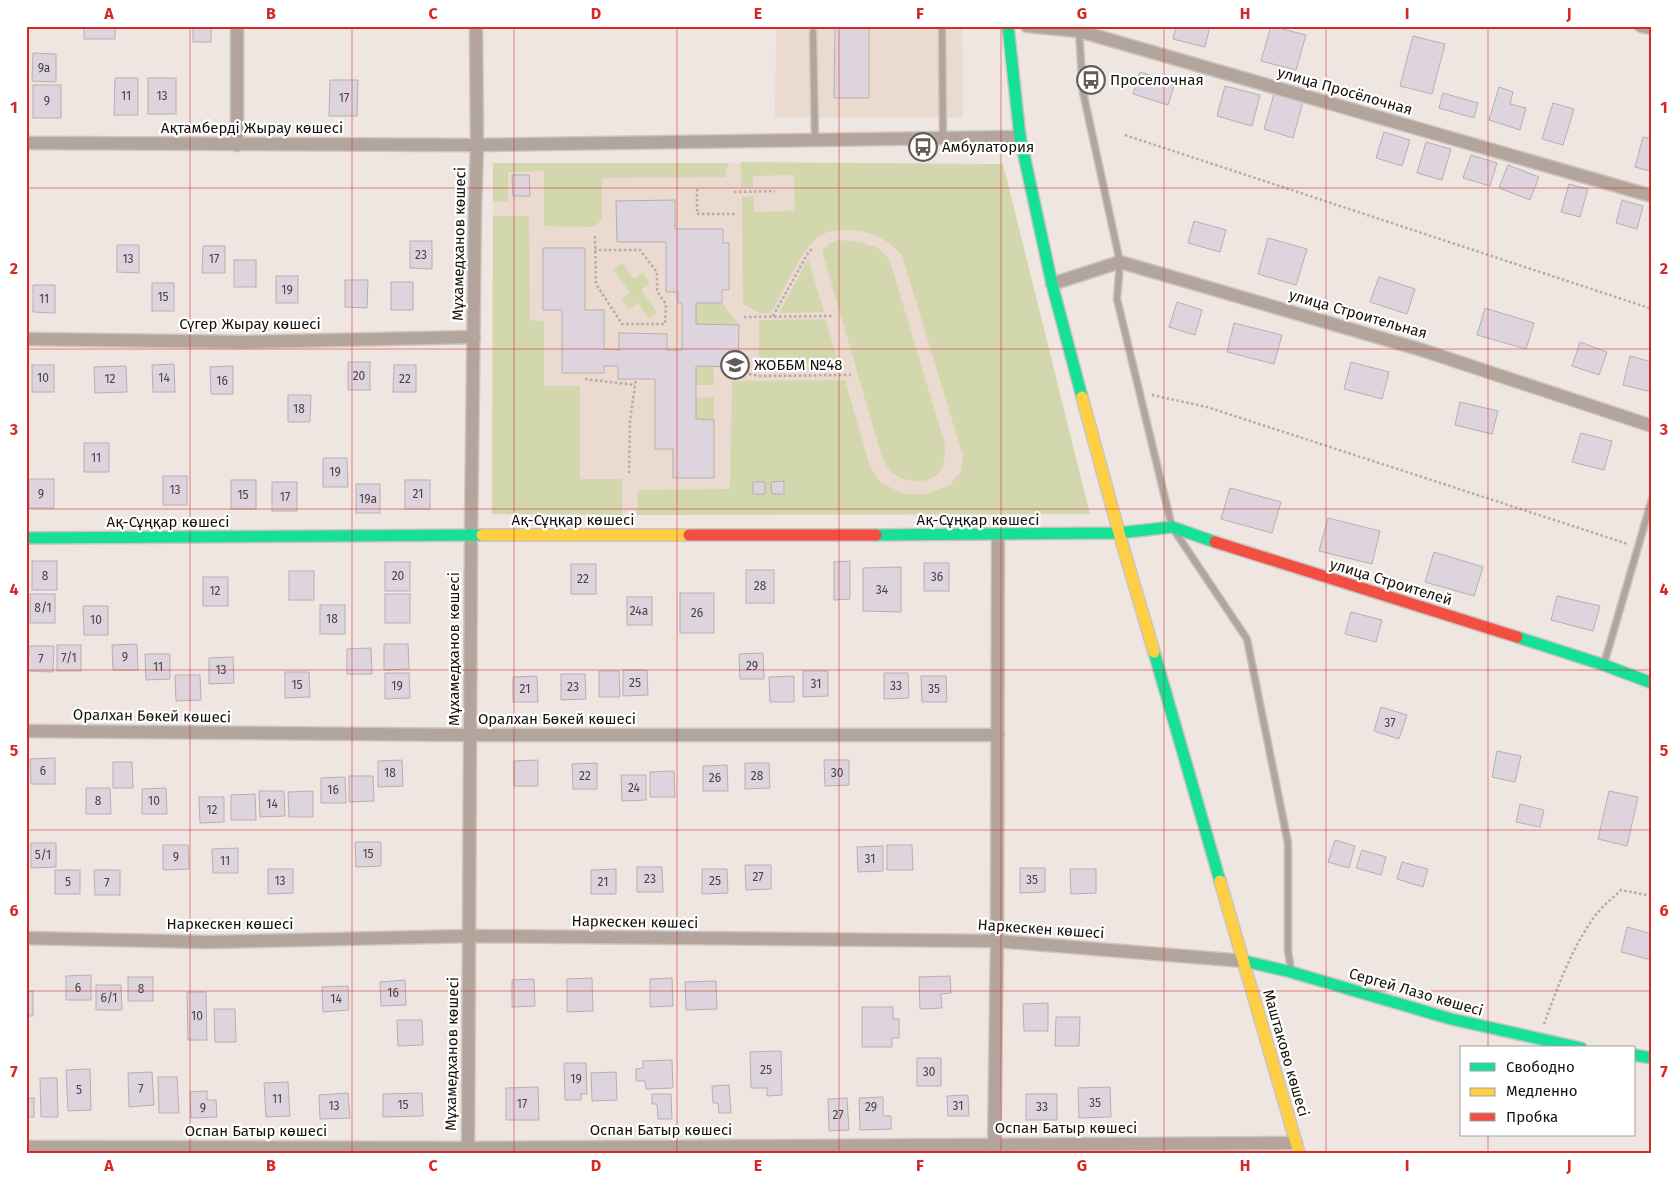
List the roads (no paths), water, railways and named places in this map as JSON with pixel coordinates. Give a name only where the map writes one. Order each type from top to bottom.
[{"type":"street","points":[[237,145],[238,26]]},
{"type":"street","name":"Мұхамедханов көшесі","points":[[468,1150],[471,535],[477,145],[476,26]]},
{"type":"street","name":"Маштаково көшесі","points":[[1008,26],[1020,137],[1052,284],[1119,533],[1297,1148]]},
{"type":"street","name":"улица Просёлочная","points":[[1027,26],[1079,31],[1652,196]]},
{"type":"street","points":[[1640,26],[1652,28]]},
{"type":"street","name":"Ақтамберді Жырау көшесі","points":[[26,143],[477,145],[1020,137]]},
{"type":"street","points":[[1052,284],[1120,262]]},
{"type":"street","name":"улица Строительная","points":[[1120,262],[1422,350],[1652,426]]},
{"type":"street","name":"Сүгер Жырау көшесі","points":[[26,339],[246,342],[474,337]]},
{"type":"street","name":"улица Строителей","points":[[1119,533],[1172,527],[1195,536],[1604,665],[1652,683]]},
{"type":"street","name":"Ақ-Сұңқар көшесі","points":[[26,538],[1119,533]]},
{"type":"street","points":[[994,1149],[997,941],[998,535]]},
{"type":"street","name":"Оралхан Бөкей көшесі","points":[[26,731],[470,735],[998,734]]},
{"type":"street","name":"Наркескен көшесі","points":[[26,938],[207,942],[470,936],[997,941],[1244,961]]},
{"type":"street","name":"Сергей Лазо көшесі","points":[[1244,961],[1291,972],[1451,1019],[1571,1046]]},
{"type":"street","points":[[1636,1056],[1652,1058]]},
{"type":"street","name":"Оспан Батыр көшесі","points":[[26,1147],[468,1150],[1297,1148]]},
{"type":"lane","points":[[942,26],[943,139]]},
{"type":"lane","points":[[1079,31],[1083,92],[1120,262],[1117,298],[1172,527],[1246,639],[1288,843],[1288,951],[1291,972]]},
{"type":"lane","points":[[813,32],[815,141]]},
{"type":"lane","points":[[1604,665],[1652,499]]},
{"type":"place","name":"Проселочная","points":[[1091,80]]},
{"type":"place","name":"Амбулатория","points":[[923,147]]},
{"type":"place","name":"ЖОББМ №48","points":[[735,365]]}]
